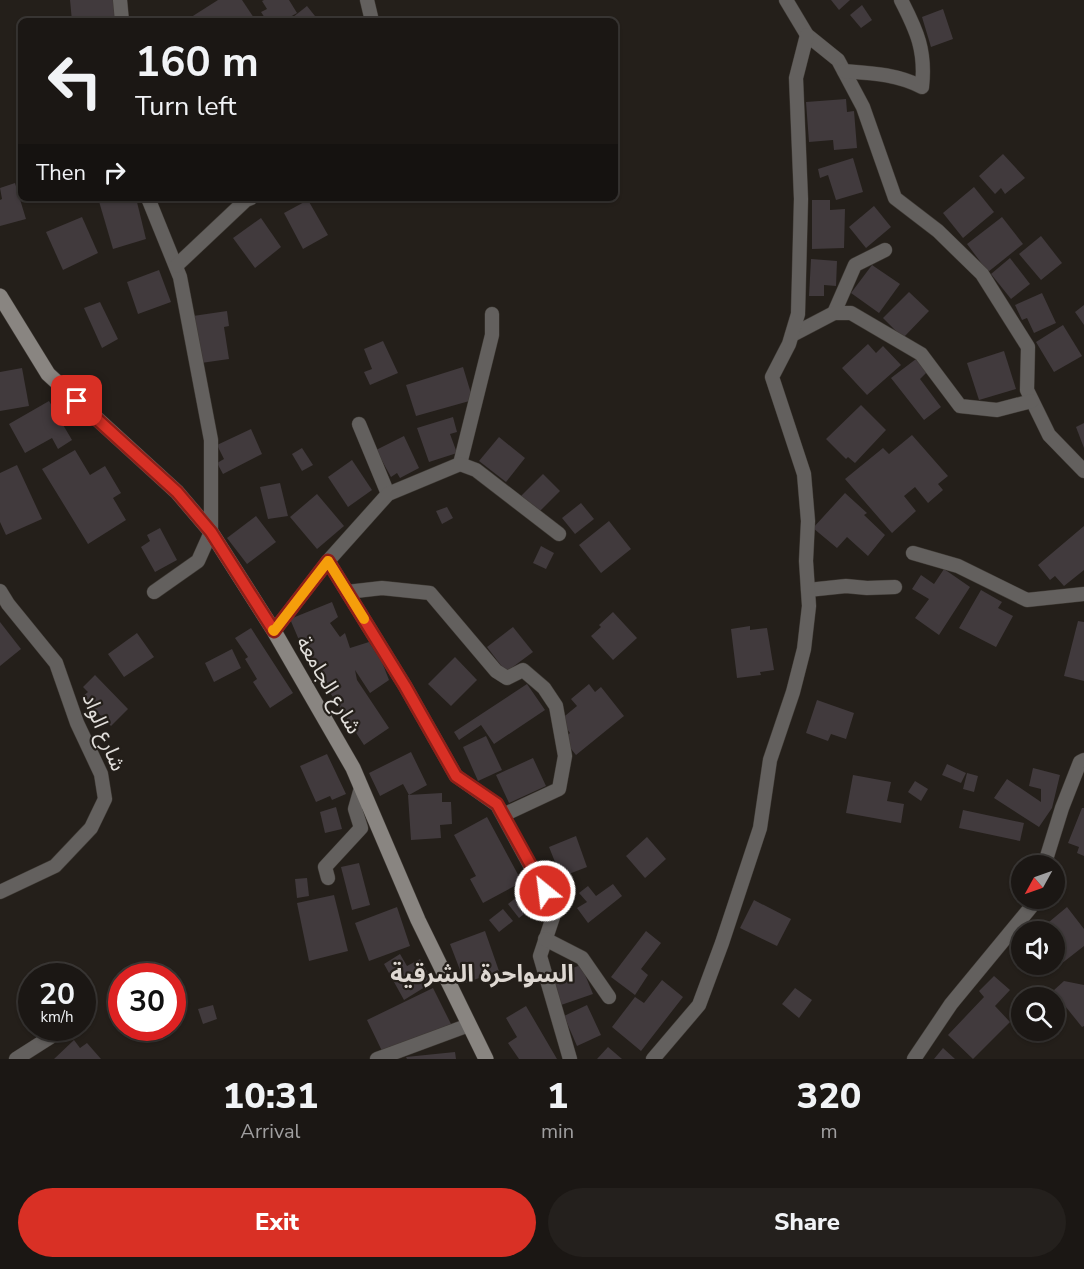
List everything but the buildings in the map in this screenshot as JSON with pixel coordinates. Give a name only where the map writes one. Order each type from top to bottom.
[{"type":"main road","name":"شارع الجامعة","points":[[0,296],[48,374],[177,492],[211,532],[274,631],[353,768],[418,920],[486,1059]]},
{"type":"street","points":[[120,0],[122,18]]},
{"type":"street","points":[[367,0],[371,18]]},
{"type":"street","points":[[786,0],[807,35],[838,60],[844,70],[862,107],[895,198],[938,231],[982,274],[1028,346],[1027,390],[1048,435],[1084,471]]},
{"type":"street","points":[[844,70],[908,79],[922,87],[924,65],[916,30],[901,0]]},
{"type":"street","points":[[653,1059],[699,1005],[722,943],[760,828],[770,760],[804,649],[809,606],[806,561],[808,521],[804,474],[772,377],[792,335],[798,314],[801,199],[796,78],[807,35]]},
{"type":"street","points":[[149,201],[180,276],[211,440],[211,532],[198,561],[154,592]]},
{"type":"street","points":[[176,266],[246,201]]},
{"type":"street","points":[[834,313],[855,265],[885,249]]},
{"type":"street","points":[[792,335],[834,313],[850,313],[921,354],[960,406],[997,410],[1032,401]]},
{"type":"street","points":[[460,464],[492,335],[492,314]]},
{"type":"street","points":[[358,424],[388,494]]},
{"type":"street","points":[[274,631],[328,561],[388,494],[460,464],[476,470],[559,534]]},
{"type":"street","points":[[913,553],[958,566],[1027,600],[1084,594]]},
{"type":"street","points":[[328,561],[405,686],[456,776],[497,804],[555,911],[540,956],[570,1059]]},
{"type":"street","points":[[808,590],[846,586],[895,587]]},
{"type":"street","points":[[347,592],[382,588],[430,593],[496,671],[507,678],[523,670],[544,688],[556,706],[565,756],[559,789],[503,815]]},
{"type":"street","name":"شارع الواد","points":[[0,591],[56,663],[76,723],[101,774],[105,799],[90,828],[55,866],[0,892]]},
{"type":"street","points":[[1048,855],[1080,762],[1084,760]]},
{"type":"street","points":[[328,878],[325,867],[361,828],[355,809],[362,788]]},
{"type":"street","points":[[914,1059],[951,1004],[1029,909]]},
{"type":"street","points":[[545,939],[582,958],[609,997]]},
{"type":"street","points":[[377,1059],[470,1024]]},
{"type":"street","points":[[16,1059],[44,1041]]},
{"type":"slow traffic","points":[[273,630],[328,561],[364,619]]},
{"type":"district","name":"السواحرة الشرقية","points":[[482,974]]},
{"type":"route","points":[[77,401],[177,492],[211,532],[274,631],[328,561],[405,686],[456,776],[497,804],[545,891]]}]
